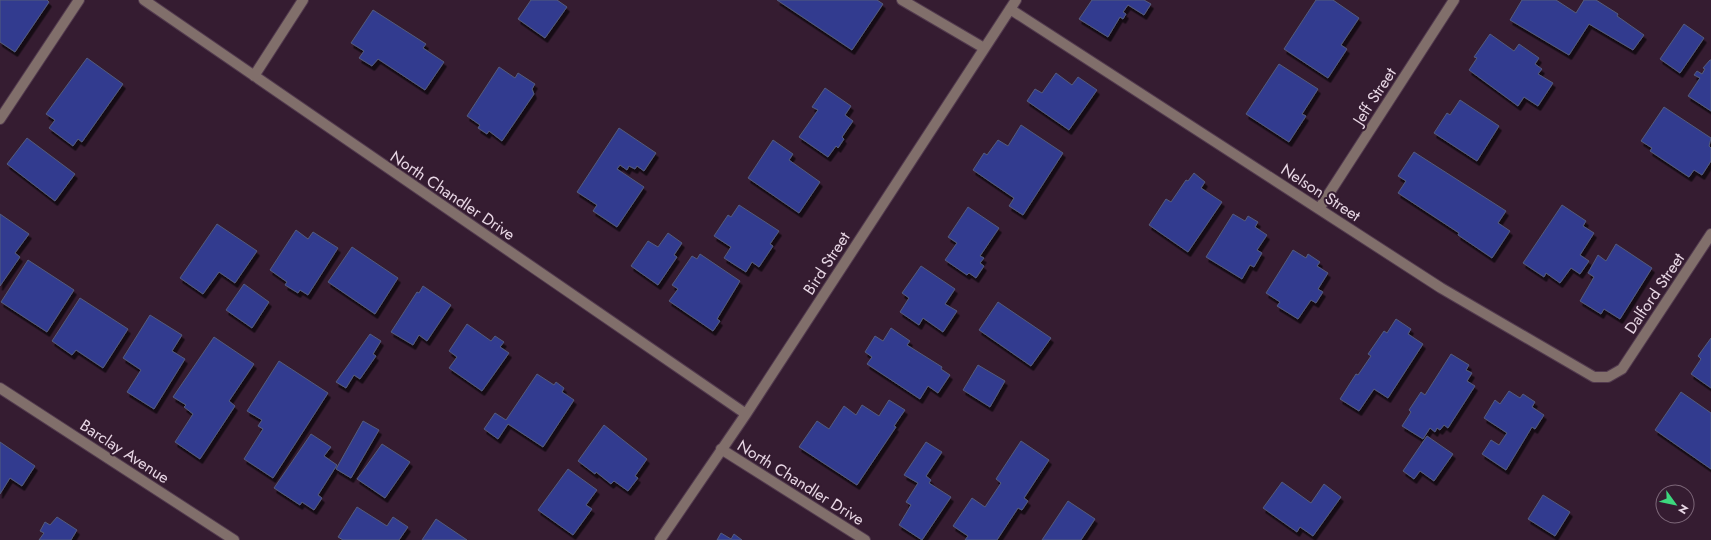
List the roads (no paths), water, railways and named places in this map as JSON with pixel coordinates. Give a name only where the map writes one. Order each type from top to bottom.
[{"type":"street","points":[[0,119],[79,0]]},
{"type":"street","name":"North Chandler Drive","points":[[144,0],[746,414]]},
{"type":"street","points":[[254,76],[303,0]]},
{"type":"street","points":[[902,0],[984,48]]},
{"type":"street","name":"Bird Street","points":[[660,540],[746,414],[1016,0]]},
{"type":"street","name":"Jeff Street","points":[[1319,209],[1454,0]]},
{"type":"street","name":"Nelson Street","points":[[1010,9],[1441,288],[1594,377],[1608,377],[1622,369]]},
{"type":"street","name":"Dalford Street","points":[[1622,369],[1711,234]]},
{"type":"street","name":"Barclay Avenue","points":[[0,388],[234,540]]},
{"type":"street","name":"North Chandler Drive","points":[[721,449],[864,540]]}]
